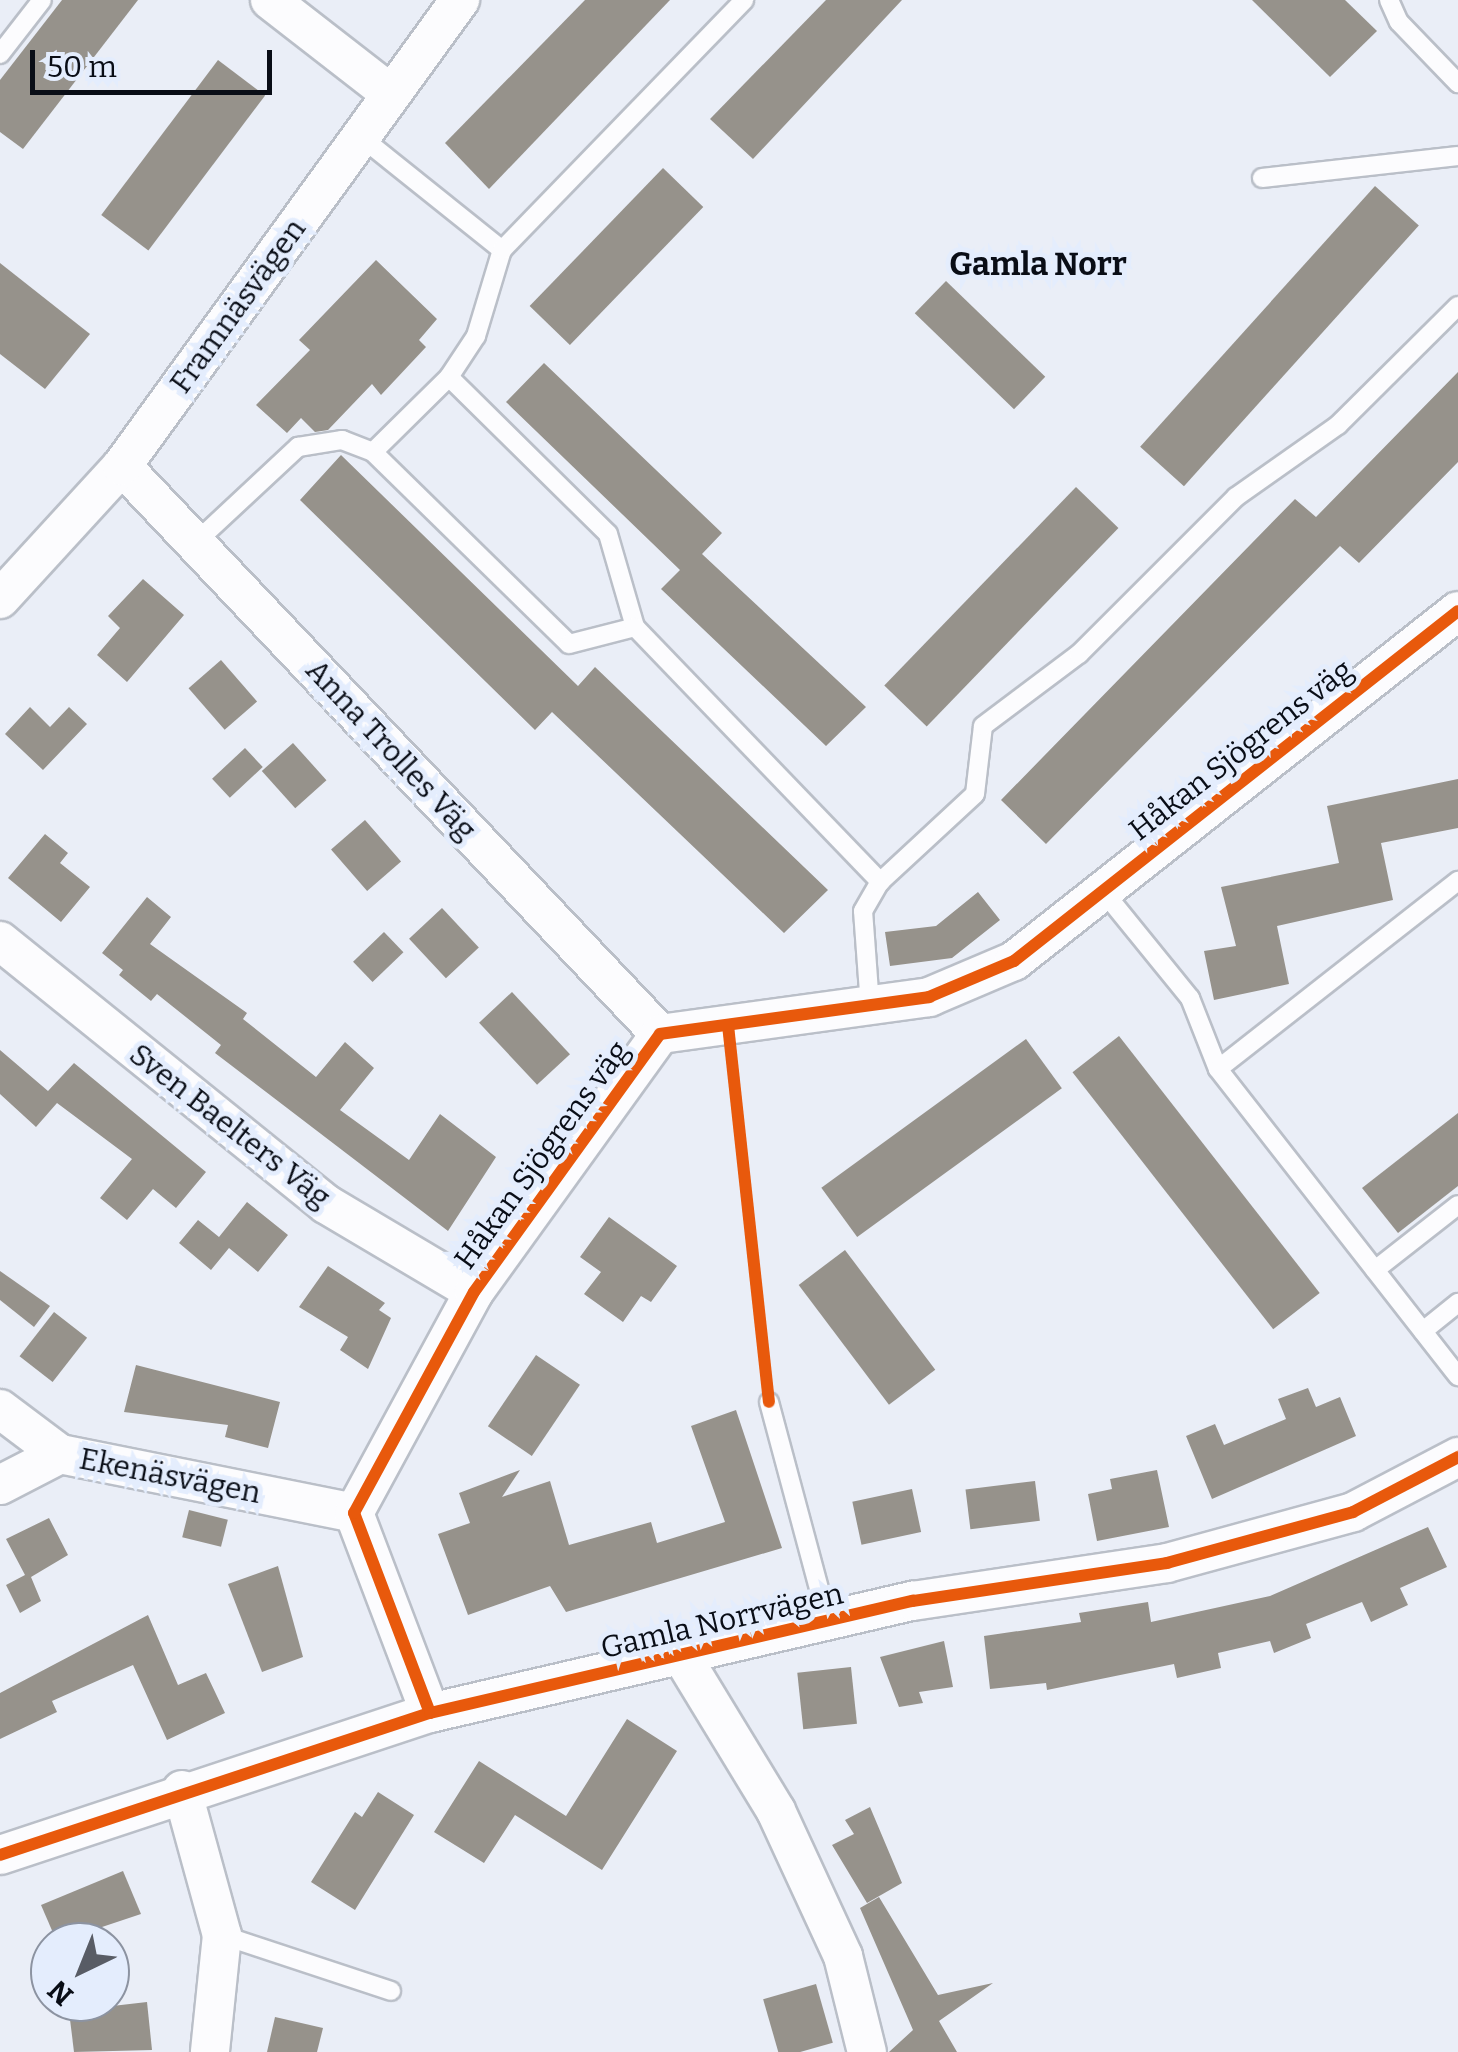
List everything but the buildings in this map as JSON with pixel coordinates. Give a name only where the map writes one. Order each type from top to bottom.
[{"type":"street","points":[[270,0],[391,94]]},
{"type":"street","name":"Framnäsvägen","points":[[0,599],[122,466],[460,0]]},
{"type":"street","name":"Anna Trolles Väg","points":[[122,466],[660,1034]]},
{"type":"street","name":"Håkan Sjögrens väg","points":[[354,1513],[474,1292],[660,1034],[928,998],[1014,961],[1458,611]]},
{"type":"street","name":"Sven Baelters Väg","points":[[0,942],[326,1204],[474,1292]]},
{"type":"street","name":"Ekenäsvägen","points":[[0,1408],[60,1454],[354,1513]]},
{"type":"street","points":[[0,1485],[60,1454]]},
{"type":"street","name":"Gamla Norrvägen","points":[[0,1854],[182,1790],[430,1713],[683,1658],[914,1601],[1167,1563],[1352,1512],[1458,1457]]},
{"type":"street","points":[[354,1513],[430,1713]]},
{"type":"street","points":[[683,1658],[776,1811],[844,1956],[868,2052]]},
{"type":"street","points":[[182,1790],[222,1935],[210,2052]]},
{"type":"lane","points":[[0,54],[42,0]]},
{"type":"lane","points":[[374,452],[450,376],[476,336],[502,250],[744,0]]},
{"type":"lane","points":[[1389,0],[1399,22],[1458,83]]},
{"type":"lane","points":[[361,137],[502,250]]},
{"type":"lane","points":[[1262,178],[1458,156]]},
{"type":"lane","points":[[870,1006],[863,911],[880,882],[974,794],[983,726],[1079,654],[1236,497],[1338,424],[1458,306]]},
{"type":"lane","points":[[450,376],[608,534],[635,627],[880,882]]},
{"type":"lane","points":[[195,543],[298,448],[342,440],[374,452],[569,644],[635,627]]},
{"type":"lane","points":[[1218,1069],[1458,882]]},
{"type":"lane","points":[[1103,890],[1190,998],[1218,1069],[1458,1376]]},
{"type":"lane","points":[[1375,1270],[1458,1205]]},
{"type":"lane","points":[[1423,1331],[1458,1302]]},
{"type":"lane","name":"Gamla Norrvägen","points":[[769,1402],[828,1622]]},
{"type":"lane","points":[[222,1935],[391,1991]]},
{"type":"cycle path","points":[[430,1713],[354,1513],[474,1292],[660,1034],[929,997],[1014,961],[1458,611]]},
{"type":"cycle path","points":[[728,1025],[769,1402]]},
{"type":"cycle path","points":[[0,1855],[430,1713],[913,1601],[1167,1563],[1353,1512],[1458,1457]]},
{"type":"district","name":"Gamla Norr","points":[[1038,264]]}]
